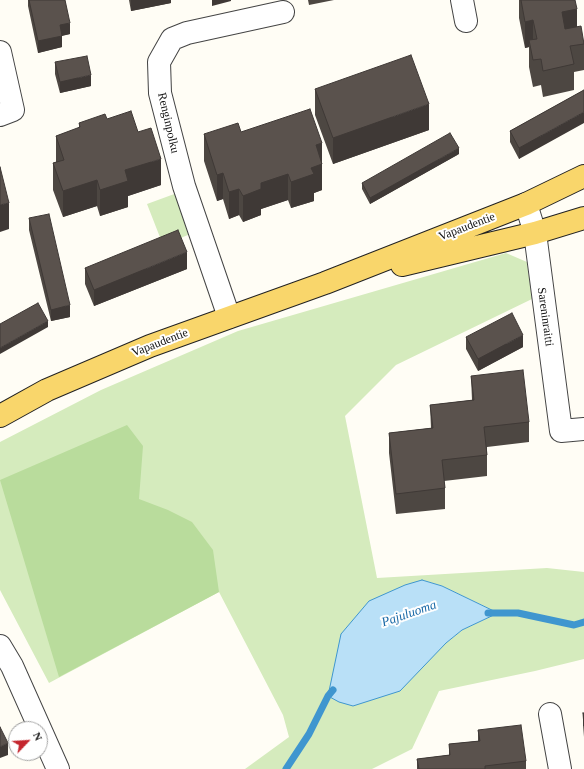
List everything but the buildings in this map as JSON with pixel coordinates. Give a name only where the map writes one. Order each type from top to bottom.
[{"type":"main road","name":"Vapaudentie","points":[[0,416],[47,390],[150,346],[325,283],[526,204],[584,176]]},
{"type":"main road","name":"Vapaudentie","points":[[325,283],[535,233],[584,218]]},
{"type":"street","points":[[462,0],[466,21]]},
{"type":"street","name":"Renginpolku","points":[[229,317],[184,186],[160,92],[159,62],[172,39],[187,33],[283,12]]},
{"type":"street","points":[[0,52],[12,110],[0,115]]},
{"type":"street","name":"Sareninraitti","points":[[526,204],[535,233],[561,432],[584,429]]},
{"type":"street","points":[[0,647],[12,666],[58,769]]},
{"type":"street","points":[[550,714],[560,769]]},
{"type":"green space","points":[[177,193],[193,233],[163,245],[147,204]]},
{"type":"green space","points":[[506,253],[527,262],[532,299],[396,365],[345,416],[377,578],[547,568],[584,572],[584,659],[439,691],[412,749],[372,769],[245,769],[289,737],[283,715],[219,592],[49,683],[0,590],[0,442],[101,390],[238,331]],"holes":[[[422,580],[442,586],[498,613],[462,630],[446,643]]]},
{"type":"green space","points":[[127,425],[143,446],[139,499],[168,510],[192,522],[213,550],[219,592],[59,677],[0,480]]},
{"type":"water","points":[[422,580],[442,586],[498,613],[462,630],[446,643],[400,691],[353,706],[339,702],[328,696],[341,634],[369,601],[405,585]]},
{"type":"waterway","name":"Pajuluoma","points":[[488,613],[518,613],[574,625],[584,622]]},
{"type":"waterway","name":"Pajuluoma","points":[[286,769],[309,734],[328,696],[333,690]]}]
